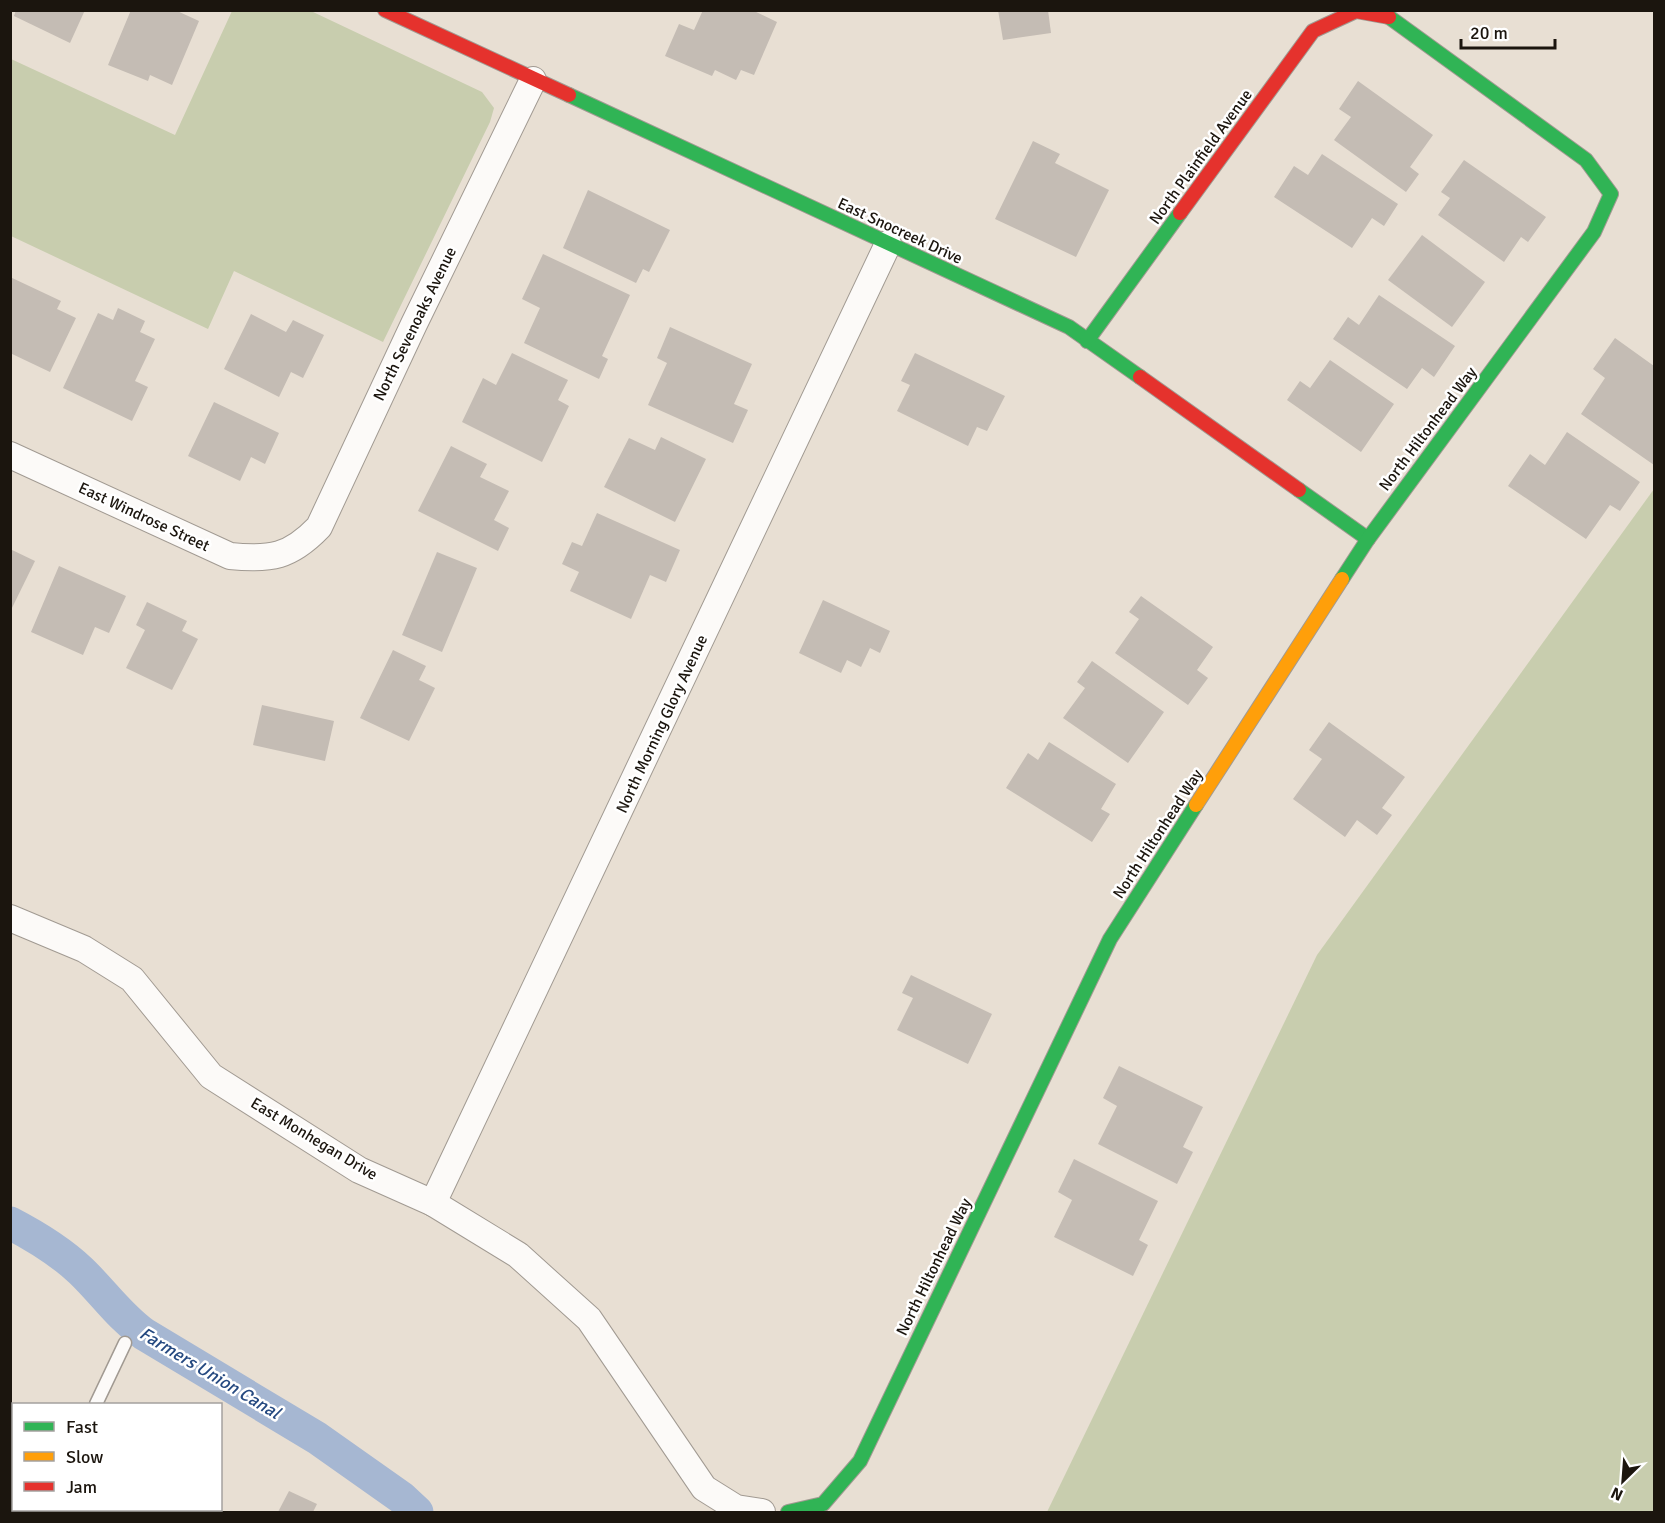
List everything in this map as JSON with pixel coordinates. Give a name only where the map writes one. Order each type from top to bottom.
[{"type":"street","name":"East Snocreek Drive","points":[[385,10],[1069,327],[1368,539]]},
{"type":"street","name":"North Hiltonhead Way","points":[[788,1512],[823,1504],[860,1461],[1110,939],[1368,539],[1594,232],[1611,194],[1586,160],[1390,17],[1356,11]]},
{"type":"street","name":"North Plainfield Avenue","points":[[1087,341],[1312,31],[1356,11]]},
{"type":"street","name":"North Sevenoaks Avenue","points":[[282,555],[303,543],[319,527],[414,324],[533,80]]},
{"type":"street","name":"North Morning Glory Avenue","points":[[433,1203],[888,244]]},
{"type":"street","name":"East Windrose Street","points":[[10,455],[230,556],[257,559],[282,555]]},
{"type":"street","name":"East Monhegan Drive","points":[[10,918],[84,948],[132,979],[212,1076],[359,1170],[433,1203],[518,1255],[589,1319],[704,1488],[736,1508],[762,1512]]},
{"type":"lane","points":[[96,1403],[125,1343]]},
{"type":"green space","points":[[232,11],[311,11],[482,92],[494,108],[490,122],[383,342],[234,271],[208,329],[11,236],[11,59],[175,135]]},
{"type":"green space","points":[[1654,489],[1654,1512],[1047,1512],[1317,955]]},
{"type":"building","points":[[16,10],[85,10],[70,43],[14,16]]},
{"type":"building","points":[[131,10],[175,10],[199,21],[172,85],[150,75],[148,81],[108,65]]},
{"type":"building","points":[[703,10],[752,10],[777,22],[754,75],[741,70],[736,80],[715,70],[712,76],[665,56],[679,24],[694,30]]},
{"type":"building","points":[[998,10],[1048,10],[1051,33],[1003,40]]},
{"type":"building","points":[[1358,81],[1433,135],[1410,167],[1419,174],[1406,192],[1334,140],[1351,117],[1339,109]]},
{"type":"building","points":[[1033,141],[1060,154],[1055,163],[1109,190],[1076,257],[995,219]]},
{"type":"building","points":[[1322,154],[1398,204],[1384,226],[1372,218],[1352,248],[1274,197],[1294,166],[1308,175]]},
{"type":"building","points":[[1464,160],[1546,217],[1528,242],[1521,237],[1504,262],[1438,215],[1450,198],[1441,192]]},
{"type":"building","points":[[588,190],[670,230],[649,272],[643,269],[636,283],[563,248]]},
{"type":"building","points":[[1422,235],[1485,282],[1452,327],[1388,280]]},
{"type":"building","points":[[543,254],[630,295],[602,356],[608,359],[599,379],[524,343],[540,308],[522,299]]},
{"type":"building","points":[[10,277],[61,301],[57,309],[76,318],[50,372],[10,353]]},
{"type":"building","points":[[1379,295],[1455,346],[1434,377],[1422,368],[1407,389],[1333,339],[1348,317],[1359,325]]},
{"type":"building","points":[[118,308],[145,321],[140,332],[155,339],[135,381],[148,387],[132,421],[63,388],[98,313],[113,320]]},
{"type":"building","points":[[251,314],[286,332],[293,320],[324,335],[303,378],[291,372],[279,397],[224,369]]},
{"type":"building","points":[[670,327],[752,364],[734,404],[748,410],[733,443],[648,405],[667,363],[657,358]]},
{"type":"building","points":[[1615,338],[1654,366],[1654,465],[1581,414],[1605,378],[1593,369]]},
{"type":"building","points":[[512,353],[568,380],[558,400],[569,406],[542,462],[462,422],[483,378],[496,385]]},
{"type":"building","points":[[915,353],[1005,396],[987,431],[977,427],[968,446],[897,411],[910,385],[901,381]]},
{"type":"building","points":[[1330,360],[1394,404],[1361,452],[1287,400],[1300,381],[1310,388]]},
{"type":"building","points":[[214,402],[279,433],[265,464],[251,457],[240,481],[188,456]]},
{"type":"building","points":[[1567,432],[1640,482],[1620,511],[1610,505],[1586,539],[1508,486],[1530,454],[1545,465]]},
{"type":"building","points":[[661,437],[706,459],[675,522],[604,487],[629,438],[655,450]]},
{"type":"building","points":[[451,446],[487,464],[480,477],[509,491],[494,520],[509,528],[498,551],[418,511]]},
{"type":"building","points":[[597,513],[680,550],[666,582],[650,575],[631,619],[570,591],[579,572],[562,564],[572,542],[582,546]]},
{"type":"building","points":[[10,549],[35,561],[10,612]]},
{"type":"building","points":[[437,552],[477,568],[442,652],[402,635]]},
{"type":"building","points":[[59,566],[126,596],[109,633],[95,627],[83,655],[31,632]]},
{"type":"building","points":[[1141,596],[1213,647],[1197,670],[1208,678],[1188,705],[1115,653],[1139,619],[1129,612]]},
{"type":"building","points":[[823,600],[890,631],[880,653],[870,648],[861,667],[847,660],[841,673],[799,653]]},
{"type":"building","points":[[147,602],[187,621],[182,631],[198,639],[172,690],[126,668],[145,630],[136,625]]},
{"type":"building","points":[[393,650],[426,666],[419,680],[435,688],[409,741],[360,718]]},
{"type":"building","points":[[1092,661],[1164,712],[1128,763],[1063,718],[1085,688],[1077,682]]},
{"type":"building","points":[[262,705],[334,721],[325,761],[253,745]]},
{"type":"building","points":[[1329,722],[1405,777],[1382,808],[1392,815],[1377,835],[1357,820],[1345,837],[1293,799],[1322,759],[1309,750]]},
{"type":"building","points":[[1049,742],[1116,784],[1101,809],[1110,814],[1092,842],[1006,788],[1028,753],[1038,760]]},
{"type":"building","points":[[911,975],[992,1014],[968,1064],[897,1030],[913,998],[902,993]]},
{"type":"building","points":[[1119,1066],[1203,1107],[1183,1147],[1193,1152],[1177,1184],[1098,1144],[1117,1106],[1103,1098]]},
{"type":"building","points":[[1074,1159],[1158,1201],[1139,1240],[1148,1245],[1133,1276],[1054,1237],[1072,1200],[1058,1192]]},
{"type":"building","points":[[289,1491],[317,1504],[313,1512],[278,1512]]},
{"type":"waterway","name":"Farmers Union Canal","points":[[10,1223],[29,1233],[73,1264],[127,1320],[144,1334],[317,1438],[402,1498],[417,1512]]},
{"type":"traffic: fast","points":[[1342,579],[1368,539],[1594,232],[1611,194],[1586,160],[1389,17]]},
{"type":"traffic: fast","points":[[569,95],[1069,327],[1140,377]]},
{"type":"traffic: fast","points":[[1087,341],[1180,213]]},
{"type":"traffic: fast","points":[[1299,490],[1368,539]]},
{"type":"traffic: fast","points":[[788,1512],[823,1504],[860,1461],[1110,939],[1196,805]]},
{"type":"traffic: slow","points":[[1196,805],[1342,579]]},
{"type":"traffic: jam","points":[[385,10],[569,95]]},
{"type":"traffic: jam","points":[[1180,213],[1313,31],[1356,11],[1389,17]]},
{"type":"traffic: jam","points":[[1140,377],[1299,490]]}]
